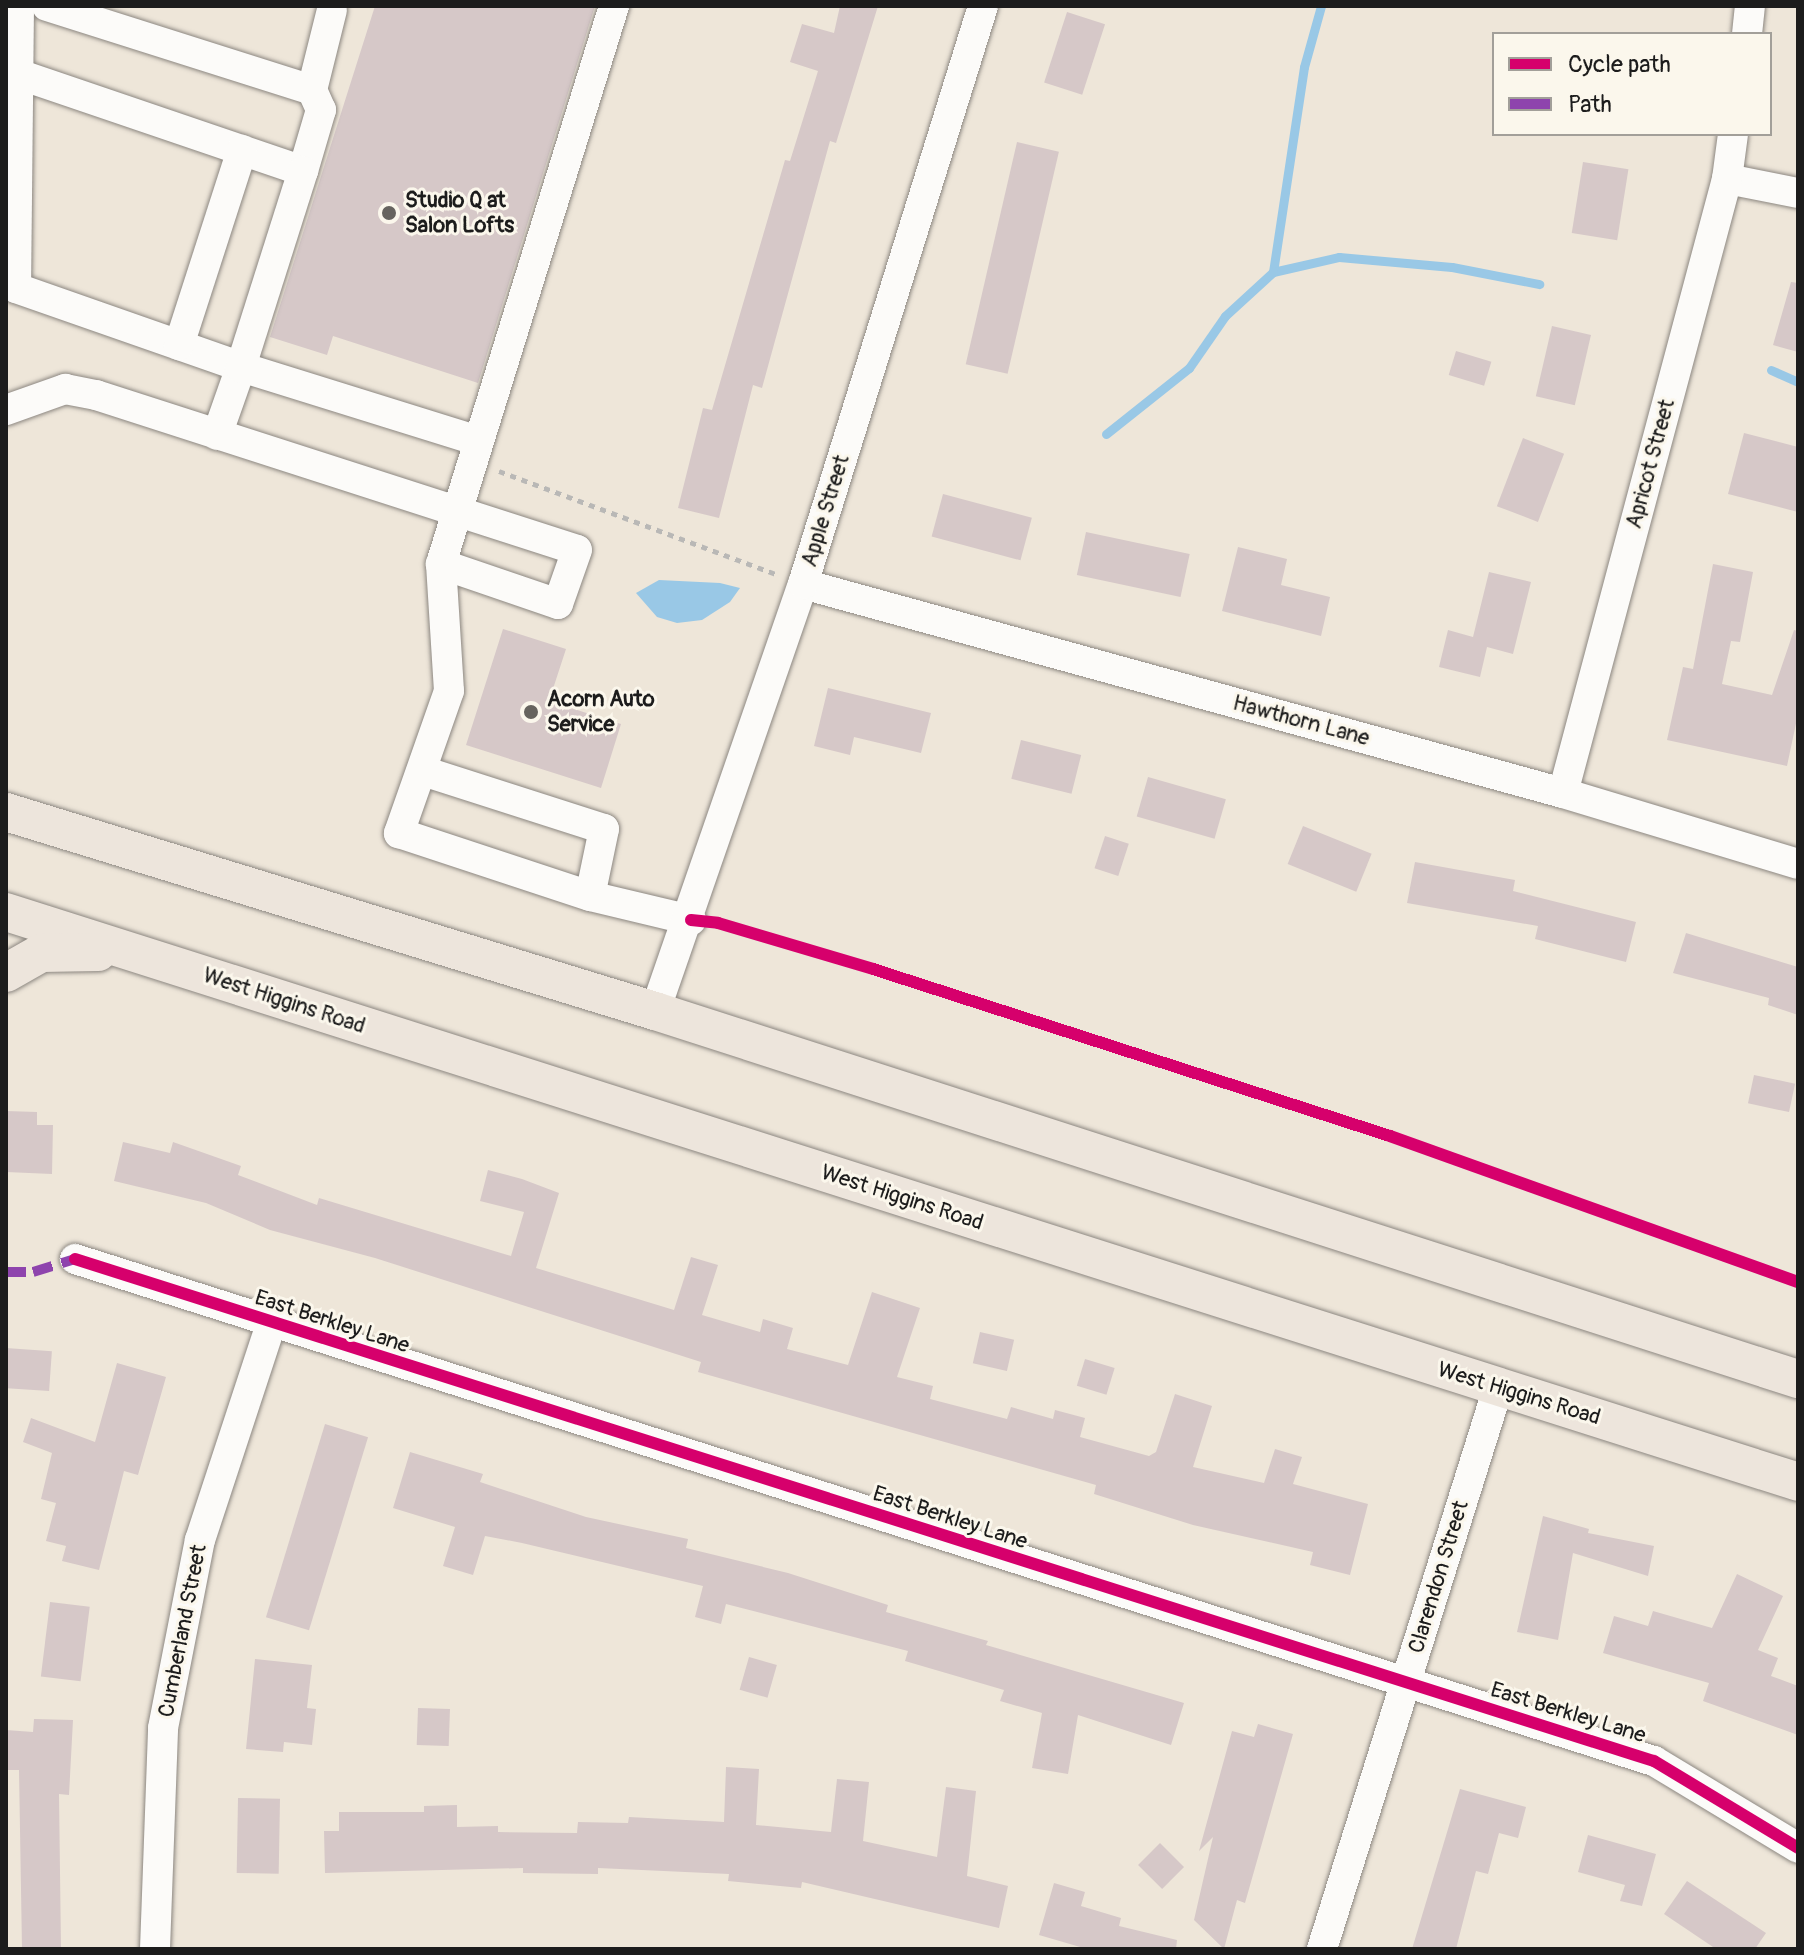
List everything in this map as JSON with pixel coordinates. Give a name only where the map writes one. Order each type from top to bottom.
[{"type":"main road","points":[[6,812],[655,1011],[1798,1379]]},
{"type":"main road","name":"West Higgins Road","points":[[6,912],[1798,1482]]},
{"type":"main road","points":[[6,973],[41,953],[131,951]]},
{"type":"street","points":[[19,6],[16,288],[475,452]]},
{"type":"street","points":[[47,6],[312,90]]},
{"type":"street","points":[[614,6],[441,564],[449,691],[399,833],[590,896],[691,920]]},
{"type":"street","name":"Apple Street","points":[[655,1011],[691,920],[803,584],[983,6]]},
{"type":"street","points":[[1747,32],[1750,6]]},
{"type":"street","points":[[217,435],[321,110],[312,90],[328,7]]},
{"type":"street","points":[[18,74],[303,171]]},
{"type":"street","name":"Apricot Street","points":[[1563,793],[1727,179],[1733,136]]},
{"type":"street","points":[[179,345],[242,150]]},
{"type":"street","points":[[1727,179],[1798,193]]},
{"type":"street","points":[[6,410],[65,389],[577,550],[558,604],[441,564]]},
{"type":"street","name":"Hawthorn Lane","points":[[803,584],[1563,793],[1798,864]]},
{"type":"street","points":[[423,771],[604,829],[590,896]]},
{"type":"street","name":"East Berkley Lane","points":[[75,1259],[271,1324],[1654,1761],[1798,1848]]},
{"type":"street","name":"Cumberland Street","points":[[155,1949],[163,1728],[200,1540],[271,1324]]},
{"type":"street","name":"Clarendon Street","points":[[1322,1949],[1498,1388]]},
{"type":"path","points":[[475,452],[803,584]]},
{"type":"water","points":[[659,580],[720,583],[740,588],[730,602],[702,620],[677,623],[657,617],[636,593]]},
{"type":"building","points":[[375,6],[595,6],[478,383],[333,336],[327,355],[270,337]]},
{"type":"building","points":[[840,6],[878,6],[836,143],[830,141],[762,388],[753,385],[719,518],[678,508],[703,408],[712,410],[785,160],[790,161],[818,71],[790,62],[802,24],[834,33]]},
{"type":"building","points":[[1067,12],[1105,24],[1082,95],[1044,82]]},
{"type":"building","points":[[1017,142],[1059,152],[1008,374],[966,364]]},
{"type":"building","points":[[1583,162],[1628,169],[1617,240],[1572,233]]},
{"type":"building","points":[[1791,282],[1798,283],[1798,352],[1773,345]]},
{"type":"building","points":[[1552,326],[1591,335],[1575,405],[1536,396]]},
{"type":"building","points":[[1456,351],[1491,362],[1484,386],[1449,375]]},
{"type":"building","points":[[1744,433],[1798,447],[1798,512],[1728,494]]},
{"type":"building","points":[[1523,438],[1564,454],[1538,522],[1497,506]]},
{"type":"building","points":[[943,494],[1032,518],[1020,560],[932,537]]},
{"type":"building","points":[[1086,532],[1190,554],[1181,597],[1077,575]]},
{"type":"building","points":[[1238,547],[1287,559],[1281,585],[1330,597],[1321,636],[1222,611]]},
{"type":"building","points":[[1713,564],[1753,572],[1740,642],[1731,641],[1722,684],[1772,695],[1794,630],[1798,631],[1798,714],[1787,766],[1667,740],[1683,667],[1693,669]]},
{"type":"building","points":[[1489,572],[1531,582],[1513,654],[1487,647],[1480,677],[1439,667],[1448,630],[1473,637]]},
{"type":"building","name":"Acorn Auto Service","points":[[503,629],[566,649],[549,701],[621,724],[601,788],[466,745]]},
{"type":"building","points":[[828,688],[931,713],[921,753],[854,737],[850,755],[814,746]]},
{"type":"building","points":[[1021,740],[1081,755],[1071,794],[1011,779]]},
{"type":"building","points":[[1148,777],[1226,799],[1215,839],[1137,816]]},
{"type":"building","points":[[1303,826],[1372,854],[1356,892],[1288,864]]},
{"type":"building","points":[[1105,836],[1129,844],[1118,876],[1094,868]]},
{"type":"building","points":[[1415,862],[1515,880],[1513,891],[1636,922],[1626,962],[1535,939],[1538,926],[1407,903]]},
{"type":"building","points":[[1686,933],[1798,967],[1798,1015],[1768,1005],[1769,998],[1673,973]]},
{"type":"building","points":[[1754,1075],[1795,1084],[1789,1112],[1748,1103]]},
{"type":"building","points":[[6,1111],[37,1112],[37,1125],[53,1125],[52,1174],[6,1172]]},
{"type":"building","points":[[123,1142],[170,1153],[173,1142],[241,1166],[238,1175],[317,1205],[319,1198],[511,1256],[524,1212],[480,1201],[488,1170],[522,1179],[559,1193],[536,1268],[674,1310],[691,1257],[718,1265],[702,1315],[760,1332],[763,1319],[793,1328],[787,1349],[848,1365],[872,1292],[920,1308],[897,1377],[933,1386],[930,1399],[1007,1419],[1011,1407],[1053,1419],[1055,1410],[1085,1418],[1080,1437],[1149,1456],[1156,1452],[1175,1394],[1212,1406],[1193,1467],[1264,1483],[1275,1449],[1302,1457],[1293,1484],[1368,1504],[1350,1575],[1310,1565],[1313,1552],[1193,1525],[1094,1494],[1096,1485],[698,1372],[701,1362],[375,1258],[270,1230],[206,1203],[114,1181]]},
{"type":"building","points":[[980,1332],[1014,1340],[1007,1371],[973,1363]]},
{"type":"building","points":[[6,1348],[52,1351],[49,1391],[6,1388]]},
{"type":"building","points":[[1085,1359],[1115,1368],[1106,1395],[1077,1386]]},
{"type":"building","points":[[117,1363],[166,1377],[138,1475],[124,1471],[99,1570],[62,1561],[66,1546],[46,1541],[56,1503],[41,1499],[52,1453],[23,1442],[31,1418],[95,1442]]},
{"type":"building","points":[[325,1424],[368,1437],[309,1630],[266,1617]]},
{"type":"building","points":[[410,1452],[483,1474],[480,1482],[586,1517],[688,1539],[686,1548],[788,1573],[888,1605],[886,1612],[988,1641],[986,1645],[1184,1703],[1171,1745],[1078,1715],[1068,1774],[1032,1768],[1042,1713],[1000,1701],[1004,1690],[905,1661],[908,1651],[726,1604],[721,1624],[695,1617],[703,1586],[485,1536],[473,1575],[443,1566],[455,1527],[393,1508]]},
{"type":"building","points":[[1543,1516],[1589,1529],[1588,1533],[1654,1546],[1648,1576],[1573,1553],[1558,1640],[1517,1632]]},
{"type":"building","points":[[1737,1574],[1783,1596],[1758,1650],[1778,1658],[1771,1676],[1798,1686],[1798,1735],[1703,1701],[1709,1683],[1603,1653],[1614,1616],[1648,1626],[1653,1611],[1712,1628]]},
{"type":"building","points":[[50,1602],[90,1607],[81,1681],[41,1676]]},
{"type":"building","points":[[749,1657],[777,1665],[768,1698],[740,1690]]},
{"type":"building","points":[[255,1659],[312,1665],[307,1708],[316,1709],[312,1745],[284,1742],[283,1752],[246,1749]]},
{"type":"building","points":[[418,1708],[450,1709],[449,1746],[417,1745]]},
{"type":"building","points":[[34,1719],[73,1720],[69,1795],[59,1794],[61,1949],[22,1949],[19,1770],[6,1770],[6,1730],[33,1732]]},
{"type":"building","points":[[1258,1724],[1293,1734],[1245,1903],[1237,1900],[1224,1949],[1194,1920],[1213,1837],[1199,1851],[1232,1731],[1254,1737]]},
{"type":"building","points":[[726,1767],[759,1769],[756,1825],[831,1832],[837,1779],[869,1782],[863,1841],[937,1857],[946,1787],[976,1791],[967,1876],[1008,1886],[999,1928],[802,1882],[801,1888],[728,1881],[729,1874],[598,1868],[598,1874],[523,1873],[523,1868],[325,1873],[324,1831],[339,1831],[339,1812],[424,1812],[424,1806],[457,1805],[457,1827],[498,1826],[498,1832],[577,1833],[578,1822],[628,1823],[629,1817],[724,1822]]},
{"type":"building","points":[[1460,1789],[1526,1807],[1518,1838],[1499,1833],[1488,1874],[1476,1871],[1456,1949],[1412,1949]]},
{"type":"building","points":[[238,1798],[280,1799],[279,1874],[237,1873]]},
{"type":"building","points":[[1588,1835],[1656,1854],[1642,1906],[1620,1901],[1625,1885],[1578,1872]]},
{"type":"building","points":[[1160,1843],[1184,1867],[1162,1889],[1138,1865]]},
{"type":"building","points":[[1687,1881],[1766,1933],[1755,1949],[1716,1949],[1664,1914]]},
{"type":"building","points":[[1054,1883],[1085,1892],[1081,1906],[1121,1918],[1119,1926],[1177,1940],[1176,1949],[1087,1949],[1039,1935]]},
{"type":"waterway","points":[[1273,272],[1304,67],[1321,6]]},
{"type":"waterway","points":[[1273,272],[1339,257],[1452,267],[1539,284]]},
{"type":"waterway","points":[[1106,434],[1189,368],[1225,316],[1273,272]]},
{"type":"waterway","points":[[1771,370],[1798,382]]},
{"type":"marked path","points":[[6,1272],[33,1272],[75,1259]]},
{"type":"cycle path","points":[[691,920],[718,923],[873,969],[1390,1136],[1798,1282]]},
{"type":"cycle path","points":[[75,1259],[1654,1761],[1798,1848]]},
{"type":"place","name":"Studio Q at Salon Lofts","points":[[389,213]]},
{"type":"place","name":"Acorn Auto Service","points":[[531,712]]}]
